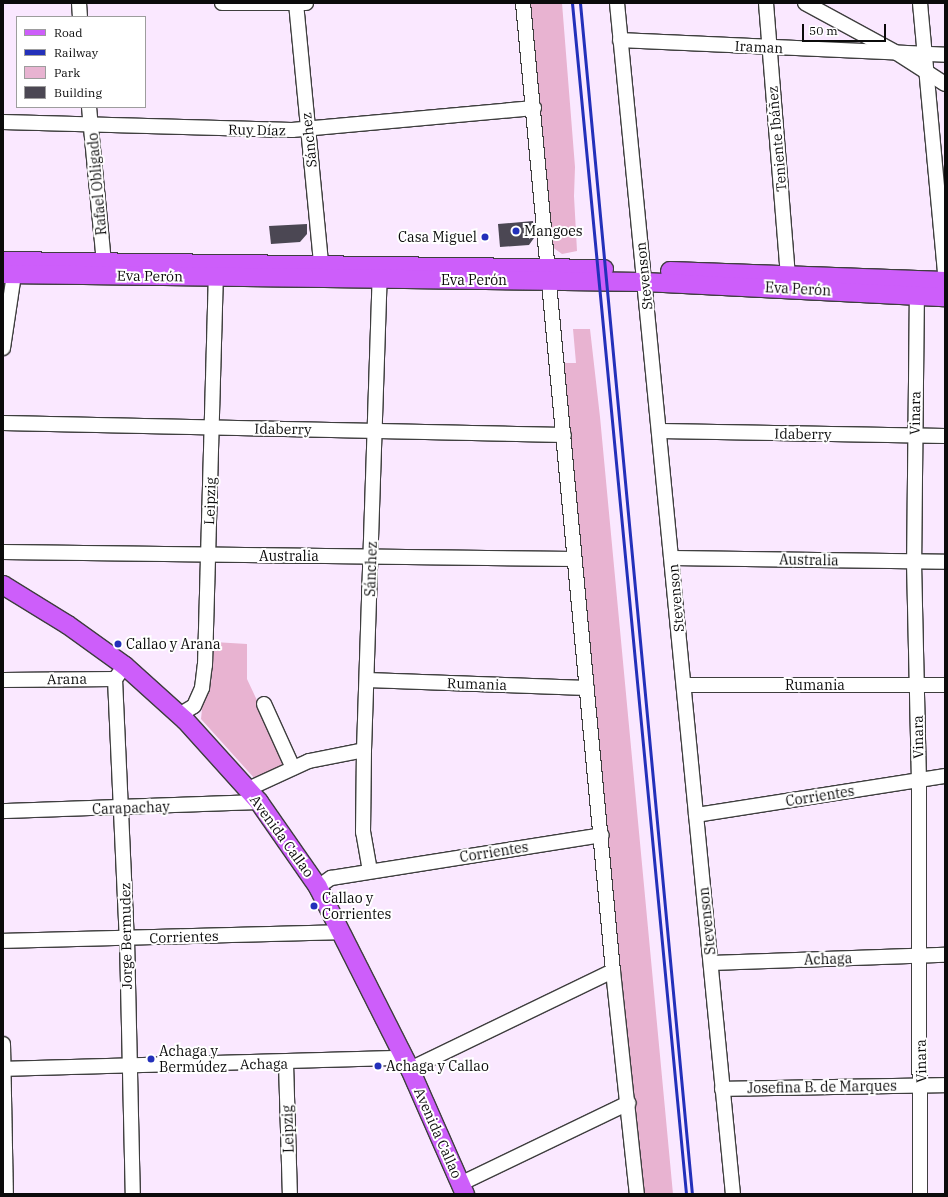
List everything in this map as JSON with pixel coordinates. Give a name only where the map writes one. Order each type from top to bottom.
[{"type":"main road","name":"Eva Perón","points":[[7,270],[104,262],[380,273],[644,276],[917,287],[945,281]]},
{"type":"main road","name":"Eva Perón","points":[[7,270],[216,277],[322,271]]},
{"type":"main road","name":"Eva Perón","points":[[644,276],[788,275],[917,287],[945,297]]},
{"type":"main road","name":"Avenida Callao","points":[[3,585],[68,625],[120,672],[179,715],[253,796],[318,887],[407,1064],[462,1189]]},
{"type":"street","points":[[79,3],[80,16]]},
{"type":"street","points":[[222,3],[299,3]]},
{"type":"street","name":"Sánchez","points":[[299,3],[308,130],[322,271]]},
{"type":"street","points":[[523,3],[564,435],[574,559],[602,835],[613,971],[637,1194]]},
{"type":"street","name":"Stevenson","points":[[617,3],[660,431],[733,1194]]},
{"type":"street","name":"Teniente Ibáñez","points":[[766,3],[788,275]]},
{"type":"street","points":[[806,3],[896,53],[928,76],[945,84]]},
{"type":"street","points":[[920,3],[928,76],[945,273]]},
{"type":"street","name":"Iraman","points":[[620,40],[945,56]]},
{"type":"street","name":"Rafael Obligado","points":[[90,108],[104,262]]},
{"type":"street","name":"Ruy Díaz","points":[[3,122],[91,126],[308,130],[534,108]]},
{"type":"street","points":[[3,348],[7,270]]},
{"type":"street","name":"Sánchez","points":[[370,871],[363,832],[364,750],[372,557],[380,273]]},
{"type":"street","name":"Leipzig","points":[[179,715],[194,706],[202,688],[208,556],[216,277]]},
{"type":"street","name":"Vinara","points":[[917,287],[914,562],[919,781],[922,1085],[920,1194]]},
{"type":"street","name":"Idaberry","points":[[3,423],[564,435]]},
{"type":"street","name":"Idaberry","points":[[660,431],[945,436]]},
{"type":"street","name":"Australia","points":[[3,552],[208,556],[574,559]]},
{"type":"street","name":"Australia","points":[[672,558],[945,562]]},
{"type":"street","name":"Arana","points":[[3,680],[120,672]]},
{"type":"street","name":"Jorge Bermudez","points":[[120,672],[122,808],[127,939],[133,1194]]},
{"type":"street","name":"Rumania","points":[[367,680],[587,688]]},
{"type":"street","name":"Rumania","points":[[684,685],[945,685]]},
{"type":"street","points":[[264,704],[293,768]]},
{"type":"street","points":[[253,796],[293,768],[321,758],[364,750]]},
{"type":"street","name":"Corrientes","points":[[696,815],[945,776]]},
{"type":"street","name":"Carapachay","points":[[3,811],[122,808],[253,796]]},
{"type":"street","name":"Corrientes","points":[[318,887],[331,878],[602,835]]},
{"type":"street","name":"Corrientes","points":[[3,941],[127,939],[341,932]]},
{"type":"street","name":"Achaga","points":[[711,963],[945,955]]},
{"type":"street","name":"Achaga","points":[[3,1069],[286,1063],[407,1064],[613,971]]},
{"type":"street","points":[[3,1044],[6,1194]]},
{"type":"street","name":"Leipzig","points":[[286,1063],[290,1194]]},
{"type":"street","name":"Josefina B. de Marques","points":[[722,1089],[945,1085]]},
{"type":"street","points":[[462,1189],[628,1103]]},
{"type":"green space","points":[[529,3],[562,3],[575,167],[574,196],[577,251],[562,254],[551,246]]},
{"type":"green space","points":[[573,329],[590,329],[600,417],[673,1194],[639,1194],[562,363],[576,363]]},
{"type":"green space","points":[[214,642],[247,644],[247,679],[287,764],[256,780],[201,719],[203,699],[211,684]]},
{"type":"building","name":"Mangoes","points":[[533,221],[534,238],[529,245],[500,247],[498,224]]},
{"type":"building","points":[[307,224],[307,234],[300,242],[271,244],[269,226]]},
{"type":"railway","points":[[572,3],[686,1194]]},
{"type":"railway","points":[[580,3],[692,1194]]},
{"type":"place","name":"Mangoes","points":[[516,231]]},
{"type":"place","name":"Casa Miguel","points":[[485,237]]},
{"type":"place","name":"Callao y Arana","points":[[118,644]]},
{"type":"place","name":"Callao y Corrientes","points":[[314,906]]},
{"type":"place","name":"Achaga y Bermúdez","points":[[151,1059]]},
{"type":"place","name":"Achaga y Callao","points":[[378,1066]]}]
